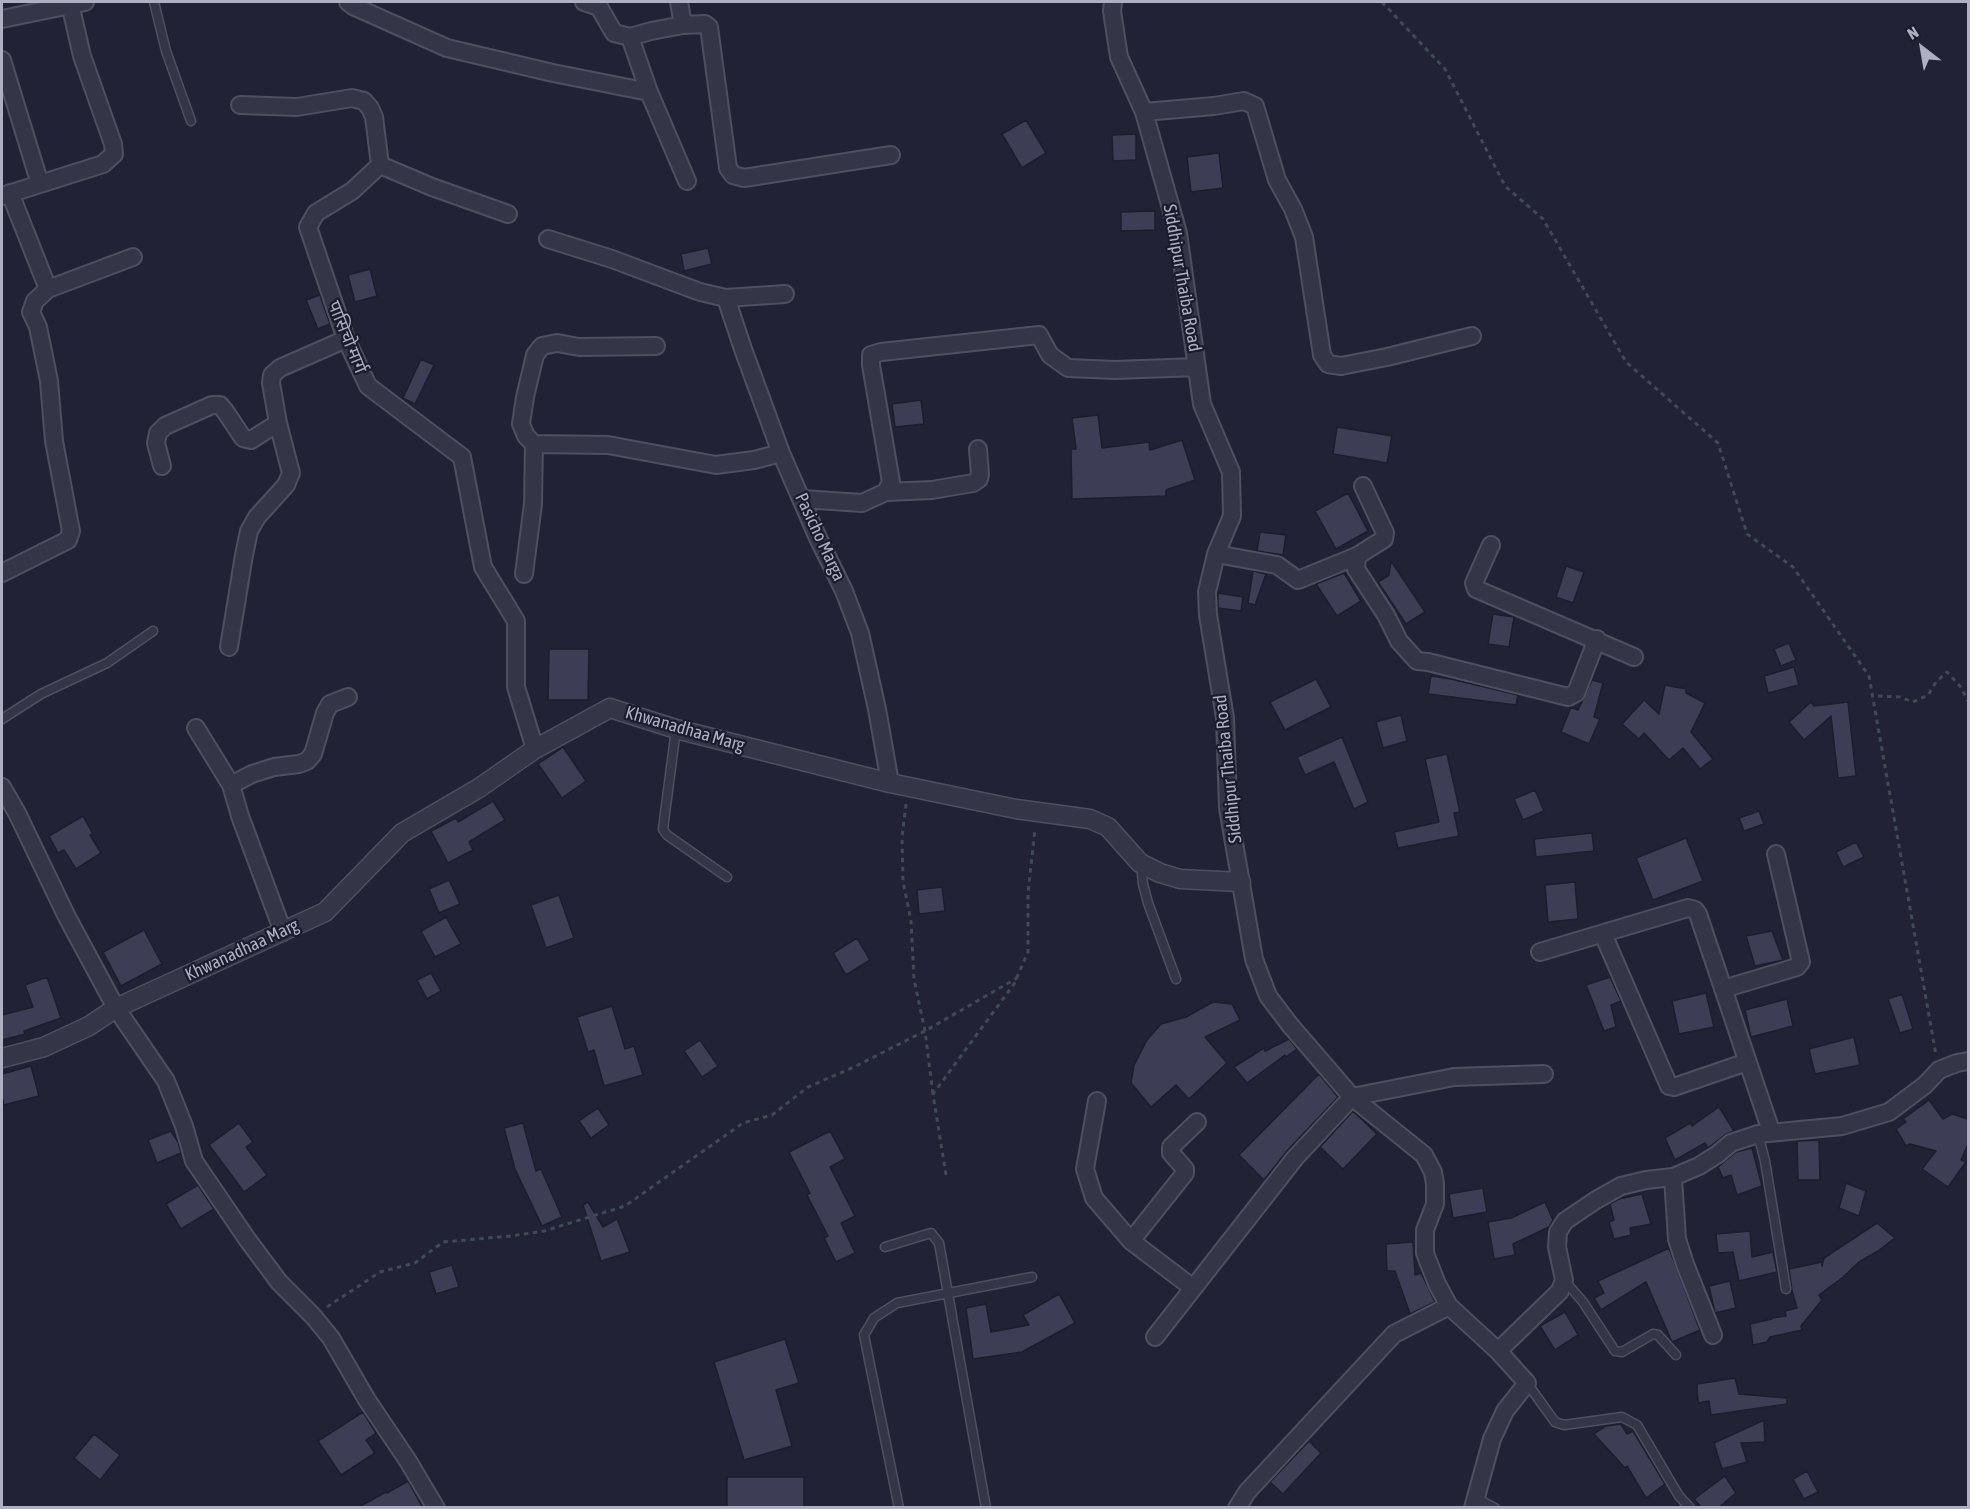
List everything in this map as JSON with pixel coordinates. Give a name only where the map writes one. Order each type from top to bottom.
[{"type":"street","points":[[348,2],[447,48],[553,73],[649,92]]},
{"type":"street","points":[[584,2],[599,7],[614,33],[630,37],[684,25],[705,24],[709,27],[728,168],[733,175],[744,178],[891,155]]},
{"type":"street","points":[[679,2],[684,25]]},
{"type":"street","name":"Siddhipur Thaiba Road","points":[[1113,2],[1112,11],[1119,57],[1144,112],[1178,233],[1202,404],[1231,472],[1232,516],[1216,554],[1207,592],[1208,615],[1225,718],[1228,808],[1254,959],[1269,996],[1290,1025],[1352,1097],[1424,1155],[1433,1172],[1435,1204],[1425,1230],[1425,1253],[1437,1284],[1449,1306],[1527,1383]]},
{"type":"street","points":[[2,20],[77,3],[82,56],[113,144],[114,153],[102,164],[6,194],[48,289]]},
{"type":"street","points":[[630,37],[649,92],[687,181]]},
{"type":"street","points":[[2,60],[40,184]]},
{"type":"street","points":[[240,105],[297,107],[352,98],[364,101],[374,117],[380,165],[432,187],[508,214]]},
{"type":"street","points":[[1144,112],[1244,101],[1255,106],[1276,180],[1293,209],[1304,237],[1322,355],[1328,364],[1341,366],[1472,336]]},
{"type":"street","name":"पासिचो मार्ग","points":[[380,165],[352,191],[316,213],[308,227],[346,339],[368,386],[462,457],[483,567],[516,621],[516,687],[535,749]]},
{"type":"street","points":[[548,239],[612,259],[700,292],[726,298],[785,294]]},
{"type":"street","points":[[2,573],[68,540],[71,531],[54,441],[49,381],[38,327],[31,312],[35,301],[48,289],[133,257]]},
{"type":"street","name":"Pasicho Marga","points":[[726,298],[742,349],[781,453],[844,591],[860,633],[877,709],[899,785]]},
{"type":"street","points":[[886,492],[891,482],[871,355],[1039,335],[1050,356],[1068,368],[1115,370],[1197,368]]},
{"type":"street","points":[[229,647],[249,531],[257,517],[286,485],[291,473],[278,423],[271,383],[272,375],[280,368],[346,339]]},
{"type":"street","points":[[656,346],[579,347],[557,343],[542,346],[535,355],[525,397],[521,424],[525,436],[534,444],[608,445],[716,465],[754,460],[781,453]]},
{"type":"street","points":[[162,466],[156,443],[158,433],[165,426],[212,405],[220,405],[243,438],[251,440],[278,423]]},
{"type":"street","points":[[524,574],[533,504],[534,444]]},
{"type":"street","points":[[802,499],[862,503],[886,492],[932,490],[973,483],[979,479],[980,474],[978,448]]},
{"type":"street","points":[[1216,554],[1276,565],[1298,580],[1357,556],[1384,539],[1385,533],[1363,486]]},
{"type":"street","points":[[1491,545],[1474,583],[1476,589],[1597,639],[1634,657]]},
{"type":"street","points":[[1357,556],[1356,569],[1386,615],[1399,641],[1417,661],[1568,697],[1576,693],[1597,639]]},
{"type":"street","points":[[231,785],[252,774],[306,761],[313,754],[325,712],[330,704],[348,697]]},
{"type":"street","name":"Khwanadhaa Marg","points":[[2,1058],[44,1047],[89,1026],[116,1008],[324,912],[402,833],[479,788],[535,749],[610,708],[676,729],[899,785],[1016,809],[1090,819],[1108,827],[1140,863],[1160,873],[1180,879],[1241,882]]},
{"type":"street","points":[[196,728],[231,785],[240,816],[283,932]]},
{"type":"street","points":[[2,787],[67,917],[116,1008],[166,1081],[184,1126],[194,1161],[279,1282],[331,1338],[367,1400],[436,1508]]},
{"type":"street","points":[[1723,989],[1797,967],[1801,962],[1776,854]]},
{"type":"street","points":[[1540,952],[1688,908],[1695,910],[1747,1062],[1764,1133]]},
{"type":"street","points":[[1603,934],[1669,1086],[1674,1087],[1747,1062]]},
{"type":"street","points":[[1497,1351],[1560,1291],[1564,1280],[1557,1247],[1557,1232],[1565,1221],[1596,1200],[1621,1186],[1672,1177],[1699,1166],[1731,1143],[1764,1133],[1842,1126],[1889,1112],[1925,1085],[1939,1070],[1968,1061]]},
{"type":"street","points":[[1155,1338],[1295,1158],[1352,1097],[1454,1077],[1544,1074]]},
{"type":"street","points":[[1097,1101],[1085,1169],[1094,1198],[1131,1241],[1193,1288]]},
{"type":"street","points":[[1131,1241],[1185,1173],[1185,1168],[1171,1153],[1171,1147],[1197,1122]]},
{"type":"street","points":[[1672,1177],[1677,1239],[1713,1335]]},
{"type":"street","points":[[1237,1508],[1248,1492],[1394,1334],[1449,1306]]},
{"type":"street","points":[[1474,1503],[1492,1439],[1505,1411],[1527,1383]]},
{"type":"lane","points":[[154,2],[166,51],[191,121]]},
{"type":"lane","points":[[2,719],[41,694],[107,663],[153,631]]},
{"type":"lane","points":[[676,729],[663,828],[667,835],[727,877]]},
{"type":"lane","points":[[1140,863],[1148,903],[1176,979]]},
{"type":"lane","points":[[1764,1133],[1767,1172],[1786,1289]]},
{"type":"lane","points":[[885,1247],[931,1233],[939,1243],[986,1508]]},
{"type":"lane","points":[[899,1508],[864,1335],[874,1317],[897,1303],[1032,1277]]},
{"type":"lane","points":[[1564,1280],[1583,1302],[1615,1351],[1623,1352],[1653,1334],[1658,1335],[1676,1355]]},
{"type":"lane","points":[[1527,1383],[1555,1422],[1564,1425],[1622,1417],[1637,1425],[1679,1496],[1690,1508]]},
{"type":"lane","points":[[1474,1503],[1495,1508]]},
{"type":"path","points":[[1382,2],[1445,69],[1505,186],[1543,219],[1626,362],[1718,443],[1748,534],[1793,567],[1869,676],[1939,1070]]},
{"type":"path","points":[[1878,696],[1900,697],[1913,702],[1928,695],[1936,682],[1947,672],[1960,686],[1968,701]]},
{"type":"path","points":[[899,785],[903,881],[911,921],[914,978],[925,1031],[946,1174]]},
{"type":"path","points":[[933,1094],[1017,978],[1028,952],[1028,893],[1037,811]]},
{"type":"path","points":[[313,1316],[380,1272],[415,1263],[443,1242],[544,1231],[625,1206],[743,1122],[772,1115],[808,1087],[854,1068],[925,1031],[1017,978]]},
{"type":"building","points":[[1026,120],[1046,153],[1022,168],[1002,134]]},
{"type":"building","points":[[1136,134],[1136,160],[1113,161],[1112,135]]},
{"type":"building","points":[[1219,153],[1223,188],[1191,192],[1187,157]]},
{"type":"building","points":[[1155,211],[1155,230],[1121,231],[1121,212]]},
{"type":"building","points":[[708,248],[712,264],[684,271],[681,254]]},
{"type":"building","points":[[370,269],[377,296],[355,302],[348,275]]},
{"type":"building","points":[[320,295],[330,324],[318,329],[306,300]]},
{"type":"building","points":[[421,359],[434,365],[415,404],[403,398]]},
{"type":"building","points":[[921,400],[924,424],[895,427],[892,404]]},
{"type":"building","points":[[1098,415],[1102,448],[1149,442],[1150,450],[1182,440],[1195,480],[1166,490],[1166,496],[1072,499],[1071,449],[1076,449],[1072,418]]},
{"type":"building","points":[[1337,427],[1392,436],[1387,463],[1333,454]]},
{"type":"building","points":[[1348,493],[1368,531],[1336,549],[1315,511]]},
{"type":"building","points":[[1260,532],[1286,535],[1283,555],[1257,551]]},
{"type":"building","points":[[1391,561],[1425,612],[1406,624],[1378,582],[1389,575]]},
{"type":"building","points":[[1566,566],[1584,572],[1573,603],[1556,597]]},
{"type":"building","points":[[1253,571],[1266,574],[1255,605],[1248,603]]},
{"type":"building","points":[[1344,573],[1361,601],[1337,616],[1316,584]]},
{"type":"building","points":[[1218,593],[1243,597],[1241,611],[1218,608]]},
{"type":"building","points":[[1493,614],[1514,617],[1509,647],[1488,644]]},
{"type":"building","points":[[1789,643],[1796,660],[1781,666],[1774,649]]},
{"type":"building","points":[[549,649],[589,649],[588,700],[548,700]]},
{"type":"building","points":[[1794,667],[1799,685],[1768,693],[1764,676]]},
{"type":"building","points":[[1431,676],[1518,695],[1516,705],[1428,694]]},
{"type":"building","points":[[1316,679],[1331,707],[1285,730],[1270,702]]},
{"type":"building","points":[[1592,680],[1603,683],[1594,717],[1600,719],[1589,744],[1561,732],[1571,707],[1578,710]]},
{"type":"building","points":[[1665,685],[1686,689],[1686,693],[1705,703],[1691,732],[1713,759],[1700,769],[1683,748],[1669,760],[1644,733],[1639,739],[1622,724],[1644,700],[1659,714]]},
{"type":"building","points":[[1811,702],[1814,706],[1848,702],[1856,776],[1838,778],[1831,716],[1804,740],[1789,722]]},
{"type":"building","points":[[1401,715],[1407,741],[1383,748],[1376,722]]},
{"type":"building","points":[[1342,737],[1368,802],[1354,809],[1334,762],[1305,775],[1297,757]]},
{"type":"building","points":[[563,747],[586,781],[562,798],[538,764]]},
{"type":"building","points":[[1447,754],[1460,812],[1454,813],[1459,836],[1398,848],[1394,832],[1439,822],[1425,759]]},
{"type":"building","points":[[1535,790],[1544,811],[1523,820],[1514,799]]},
{"type":"building","points":[[493,801],[505,820],[469,842],[473,850],[448,863],[431,831],[456,818],[458,822]]},
{"type":"building","points":[[1759,811],[1764,824],[1744,831],[1739,818]]},
{"type":"building","points":[[83,816],[93,834],[90,835],[101,853],[76,869],[64,850],[58,853],[49,836]]},
{"type":"building","points":[[1592,833],[1594,851],[1536,857],[1534,839]]},
{"type":"building","points":[[1686,838],[1703,881],[1653,900],[1636,858]]},
{"type":"building","points":[[1856,842],[1864,857],[1843,867],[1836,852]]},
{"type":"building","points":[[449,880],[460,904],[439,913],[429,889]]},
{"type":"building","points":[[1575,882],[1578,919],[1548,922],[1545,885]]},
{"type":"building","points":[[942,887],[945,911],[919,914],[917,890]]},
{"type":"building","points":[[559,895],[574,938],[546,948],[531,905]]},
{"type":"building","points":[[446,917],[461,944],[435,957],[421,931]]},
{"type":"building","points":[[144,930],[162,964],[121,986],[103,952]]},
{"type":"building","points":[[1772,931],[1783,960],[1755,966],[1746,936]]},
{"type":"building","points":[[857,938],[870,960],[846,975],[833,953]]},
{"type":"building","points":[[431,973],[441,991],[427,999],[417,980]]},
{"type":"building","points":[[47,977],[61,1018],[24,1031],[25,1034],[2,1040],[2,1015],[33,1007],[25,985]]},
{"type":"building","points":[[1610,977],[1621,1001],[1611,1005],[1616,1027],[1604,1031],[1586,985]]},
{"type":"building","points":[[1706,993],[1714,1027],[1679,1034],[1672,1001]]},
{"type":"building","points":[[1902,994],[1913,1029],[1900,1033],[1888,999]]},
{"type":"building","points":[[1787,999],[1793,1026],[1751,1037],[1745,1010]]},
{"type":"building","points":[[1213,1002],[1232,1004],[1240,1020],[1205,1037],[1227,1063],[1189,1099],[1176,1085],[1151,1107],[1131,1083],[1134,1065],[1147,1040],[1161,1024],[1186,1017]]},
{"type":"building","points":[[612,1006],[625,1049],[634,1046],[643,1075],[604,1086],[594,1050],[588,1052],[577,1017]]},
{"type":"building","points":[[1854,1037],[1860,1065],[1815,1074],[1809,1049]]},
{"type":"building","points":[[1289,1039],[1297,1049],[1247,1083],[1234,1067],[1264,1048],[1265,1051]]},
{"type":"building","points":[[700,1040],[718,1066],[702,1077],[684,1051]]},
{"type":"building","points":[[31,1066],[39,1096],[4,1105],[2,1074]]},
{"type":"building","points":[[1319,1074],[1338,1097],[1287,1151],[1264,1180],[1239,1155]]},
{"type":"building","points":[[1929,1100],[1943,1119],[1952,1114],[1968,1119],[1968,1144],[1961,1160],[1966,1162],[1948,1187],[1922,1169],[1936,1151],[1910,1144],[1906,1146],[1896,1129],[1906,1122],[1903,1119]]},
{"type":"building","points":[[1719,1107],[1734,1131],[1708,1148],[1705,1143],[1675,1160],[1665,1138],[1690,1123],[1692,1126]]},
{"type":"building","points":[[598,1108],[609,1125],[591,1138],[579,1121]]},
{"type":"building","points":[[1353,1111],[1377,1134],[1343,1169],[1320,1147]]},
{"type":"building","points":[[239,1123],[253,1142],[246,1147],[267,1175],[244,1192],[209,1145]]},
{"type":"building","points":[[523,1123],[536,1171],[541,1169],[562,1217],[542,1226],[515,1169],[504,1128]]},
{"type":"building","points":[[171,1131],[178,1142],[181,1153],[157,1163],[148,1140]]},
{"type":"building","points":[[830,1131],[845,1159],[830,1167],[855,1216],[841,1223],[855,1253],[836,1262],[824,1238],[828,1236],[807,1195],[810,1193],[789,1152]]},
{"type":"building","points":[[1819,1140],[1820,1180],[1798,1180],[1797,1141]]},
{"type":"building","points":[[1752,1148],[1762,1186],[1737,1195],[1731,1175],[1723,1178],[1718,1167],[1736,1152]]},
{"type":"building","points":[[1846,1183],[1866,1191],[1859,1216],[1839,1208]]},
{"type":"building","points":[[198,1185],[214,1209],[181,1229],[166,1204]]},
{"type":"building","points":[[1483,1188],[1487,1212],[1453,1218],[1449,1194]]},
{"type":"building","points":[[1642,1194],[1651,1224],[1630,1228],[1631,1235],[1614,1239],[1609,1222],[1614,1220],[1610,1204],[1619,1199]]},
{"type":"building","points":[[588,1202],[603,1227],[617,1219],[630,1252],[601,1261],[583,1205]]},
{"type":"building","points":[[1545,1202],[1553,1220],[1549,1227],[1513,1244],[1515,1255],[1494,1259],[1488,1222],[1511,1218]]},
{"type":"building","points":[[1877,1223],[1895,1238],[1859,1262],[1819,1295],[1822,1300],[1801,1326],[1802,1330],[1770,1337],[1767,1342],[1753,1345],[1750,1324],[1786,1316],[1785,1311],[1797,1308],[1789,1269],[1822,1262],[1822,1266],[1824,1258]]},
{"type":"building","points":[[1750,1231],[1752,1257],[1773,1252],[1777,1272],[1739,1281],[1733,1252],[1718,1253],[1716,1234]]},
{"type":"building","points":[[1413,1242],[1415,1275],[1421,1273],[1435,1302],[1410,1314],[1395,1271],[1387,1271],[1386,1244]]},
{"type":"building","points":[[1669,1248],[1700,1330],[1672,1342],[1646,1282],[1601,1310],[1594,1298],[1604,1293],[1598,1281]]},
{"type":"building","points":[[452,1265],[459,1287],[436,1294],[429,1272]]},
{"type":"building","points":[[1730,1281],[1736,1308],[1715,1313],[1709,1286]]},
{"type":"building","points":[[1059,1294],[1075,1323],[1022,1352],[973,1359],[966,1308],[986,1304],[991,1332],[1029,1325],[1023,1315]]},
{"type":"building","points":[[1565,1312],[1578,1335],[1555,1350],[1540,1326]]},
{"type":"building","points":[[785,1339],[799,1383],[776,1390],[792,1446],[744,1460],[714,1362]]},
{"type":"building","points":[[1735,1378],[1739,1394],[1787,1398],[1787,1404],[1711,1415],[1709,1401],[1698,1403],[1697,1384]]},
{"type":"building","points":[[363,1412],[376,1433],[366,1440],[375,1453],[341,1475],[318,1441]]},
{"type":"building","points":[[1764,1420],[1765,1442],[1741,1443],[1747,1462],[1722,1469],[1714,1443]]},
{"type":"building","points":[[1621,1424],[1627,1434],[1633,1431],[1665,1484],[1646,1498],[1627,1466],[1625,1468],[1594,1434],[1606,1426]]},
{"type":"building","points":[[94,1434],[120,1455],[100,1480],[74,1458]]},
{"type":"building","points":[[1309,1441],[1321,1453],[1283,1494],[1270,1482]]},
{"type":"building","points":[[1807,1471],[1818,1492],[1804,1499],[1793,1479]]},
{"type":"building","points":[[1725,1476],[1736,1493],[1718,1508],[1702,1508],[1694,1499]]},
{"type":"building","points":[[727,1477],[804,1477],[804,1508],[727,1508]]},
{"type":"building","points":[[408,1481],[423,1508],[357,1508],[387,1493]]}]
